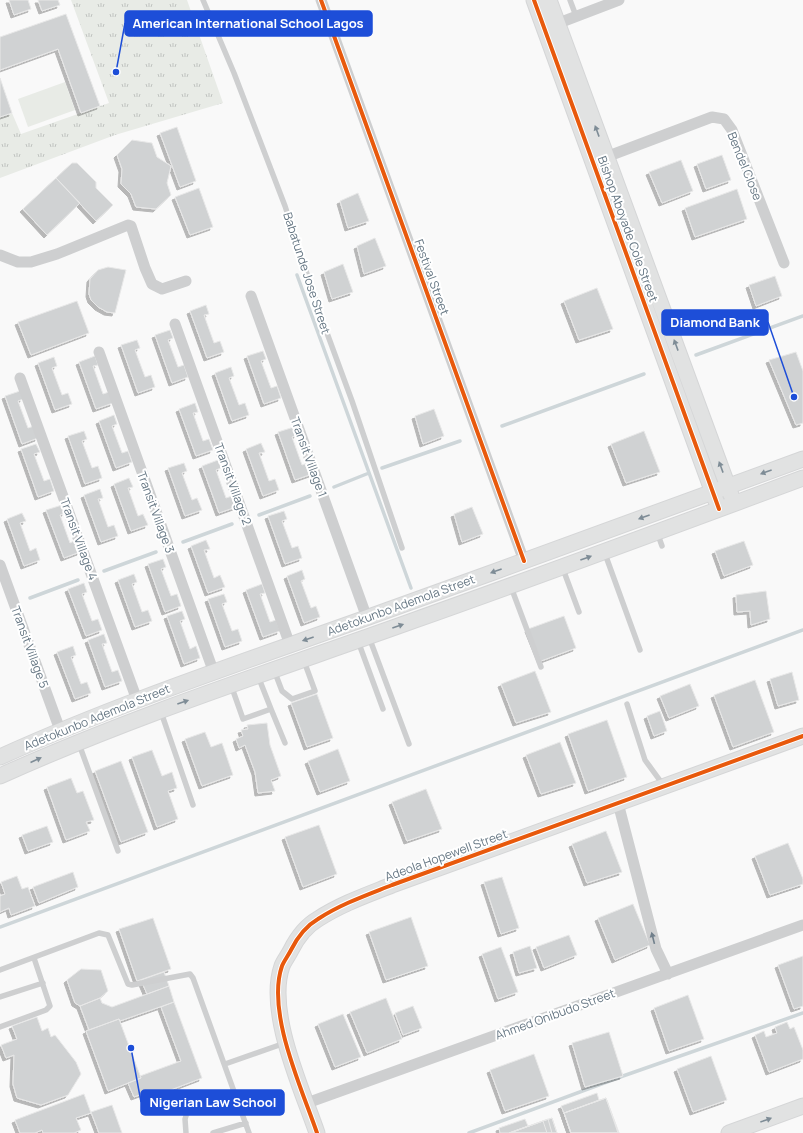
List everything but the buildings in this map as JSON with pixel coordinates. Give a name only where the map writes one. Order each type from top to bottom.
[{"type":"street","name":"Festival Street","points":[[321,0],[524,561]]},
{"type":"street","name":"Bishop Aboyade Cole Street","points":[[534,0],[551,26],[606,157],[734,504]]},
{"type":"street","name":"Bishop Aboyade Cole Street","points":[[549,0],[551,26],[719,509]]},
{"type":"street","points":[[551,26],[619,0]]},
{"type":"street","name":"Bendel Close","points":[[606,157],[712,117],[724,119],[732,130],[784,263]]},
{"type":"street","points":[[0,255],[18,262],[31,262],[57,254],[128,225],[131,226],[144,268],[152,284],[162,289],[186,281]]},
{"type":"street","name":"Transit Village 1","points":[[251,296],[367,618]]},
{"type":"street","name":"Transit Village 2","points":[[175,324],[290,645]]},
{"type":"street","name":"Transit Village 3","points":[[99,352],[214,673]]},
{"type":"street","name":"Transit Village 4","points":[[20,378],[137,700]]},
{"type":"street","name":"Adetokunbo Ademola Street","points":[[0,757],[60,730],[137,700],[803,459]]},
{"type":"street","name":"Adetokunbo Ademola Street","points":[[0,776],[78,742],[160,710],[510,586],[604,551],[660,539],[719,509],[802,481]]},
{"type":"street","name":"Transit Village 5","points":[[0,565],[60,730]]},
{"type":"street","name":"Adeola Hopewell Street","points":[[317,1133],[286,1042],[278,1008],[278,990],[282,967],[297,938],[317,920],[343,904],[392,885],[803,736]]},
{"type":"street","points":[[618,803],[656,948],[668,974]]},
{"type":"street","name":"Ahmed Onibudo Street","points":[[307,1103],[803,925]]},
{"type":"street","points":[[729,1133],[803,1106]]},
{"type":"lane","name":"Babatunde Jose Street","points":[[203,0],[234,74],[285,206],[313,294],[352,401],[402,548]]},
{"type":"lane","points":[[570,0],[576,16]]},
{"type":"lane","points":[[604,551],[640,650]]},
{"type":"lane","points":[[562,567],[579,612]]},
{"type":"lane","points":[[510,586],[541,667]]},
{"type":"lane","points":[[363,638],[383,708]]},
{"type":"lane","points":[[363,638],[409,744]]},
{"type":"lane","points":[[274,670],[282,691],[292,699],[315,691],[304,659]]},
{"type":"lane","points":[[258,675],[285,743]]},
{"type":"lane","points":[[231,685],[243,719],[271,709]]},
{"type":"lane","points":[[627,704],[645,760],[664,786]]},
{"type":"lane","points":[[160,710],[193,805]]},
{"type":"lane","points":[[78,742],[118,851]]},
{"type":"lane","points":[[0,970],[99,933],[104,933],[108,936],[128,984],[132,985],[190,974],[193,978],[225,1064],[235,1098],[246,1122],[249,1133]]},
{"type":"lane","points":[[0,1026],[48,1009],[50,1006],[34,958]]},
{"type":"lane","points":[[0,997],[43,982]]},
{"type":"lane","points":[[225,1064],[286,1042]]},
{"type":"lane","points":[[186,1133],[185,1119],[187,1113],[235,1098]]},
{"type":"lane","points":[[213,1133],[246,1122]]},
{"type":"green space","points":[[71,0],[187,0],[223,103],[115,135],[0,178],[0,117],[12,113],[21,134],[109,103]]},
{"type":"green space","points":[[65,82],[75,110],[28,127],[18,99]]},
{"type":"waterway","points":[[297,275],[411,588]]},
{"type":"waterway","points":[[696,355],[803,316]]},
{"type":"waterway","points":[[502,426],[644,374]]},
{"type":"waterway","points":[[382,468],[460,441]]},
{"type":"waterway","points":[[334,487],[369,473]]},
{"type":"waterway","points":[[259,515],[310,496]]},
{"type":"waterway","points":[[183,542],[232,524]]},
{"type":"waterway","points":[[104,571],[156,552]]},
{"type":"waterway","points":[[30,598],[78,580]]},
{"type":"waterway","points":[[0,927],[803,630]]},
{"type":"waterway","points":[[469,1133],[623,1076],[803,1013]]},
{"type":"cycle path","points":[[321,0],[524,561]]},
{"type":"cycle path","points":[[534,0],[719,509]]},
{"type":"cycle path","points":[[317,1133],[288,1050],[282,1027],[278,985],[282,966],[296,941],[310,925],[345,904],[392,885],[803,736]]},
{"type":"place","name":"American International School Lagos","points":[[116,72]]},
{"type":"place","name":"Diamond Bank","points":[[794,397]]},
{"type":"place","name":"Nigerian Law School","points":[[131,1048]]}]
